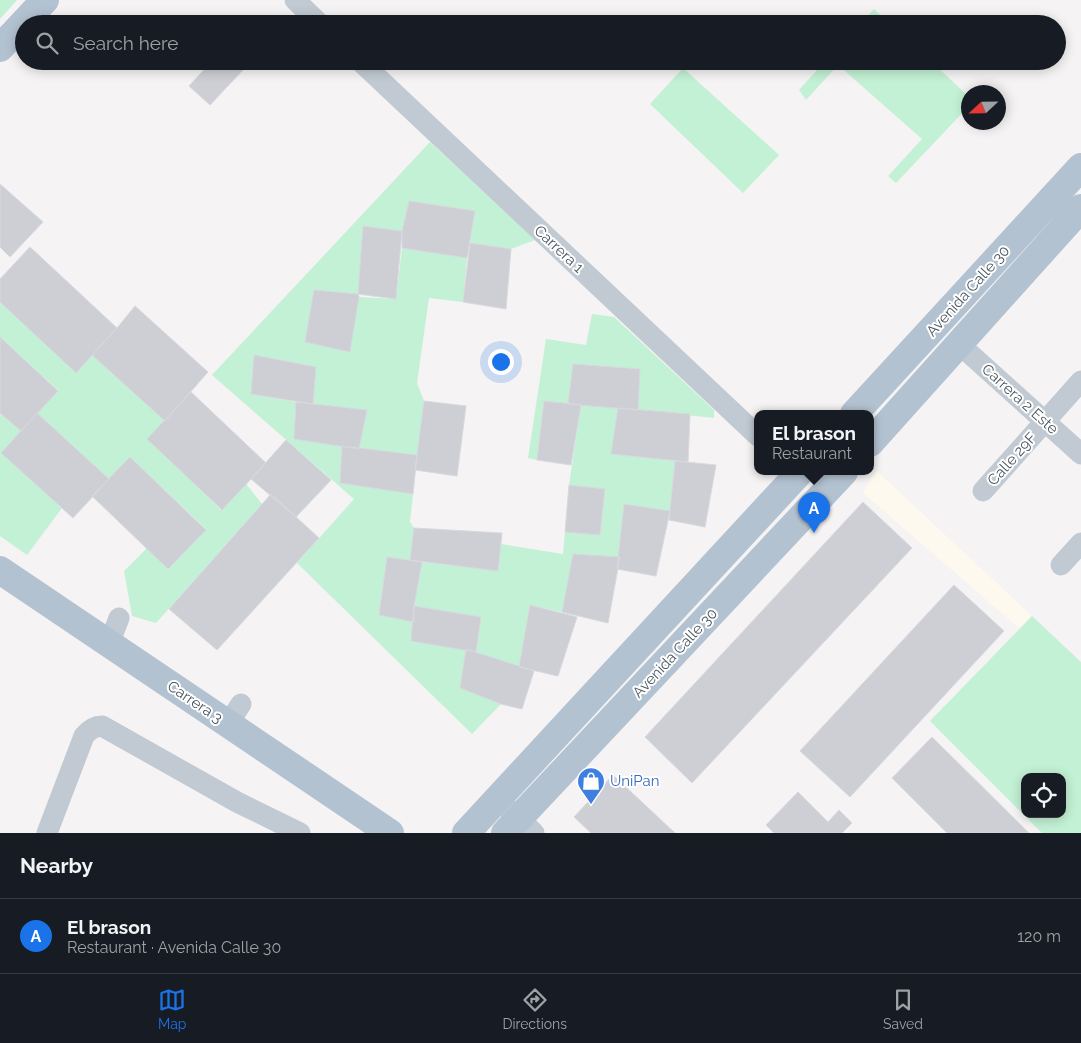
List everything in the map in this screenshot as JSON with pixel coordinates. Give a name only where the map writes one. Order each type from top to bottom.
[{"type":"main road","points":[[31,15],[45,0]]},
{"type":"main road","points":[[0,48],[15,32]]},
{"type":"main road","name":"Avenida Calle 30","points":[[858,410],[1081,167]]},
{"type":"main road","points":[[1047,206],[1076,223]]},
{"type":"main road","name":"Avenida Calle 30","points":[[874,439],[959,344],[1076,223]]},
{"type":"main road","name":"Avenida Calle 30","points":[[466,833],[796,475]]},
{"type":"main road","name":"Avenida Calle 30","points":[[519,828],[841,475]]},
{"type":"main road","name":"Carrera 3","points":[[0,570],[108,644],[234,714],[390,833]]},
{"type":"street","points":[[295,0],[311,15]]},
{"type":"street","name":"Carrera 1","points":[[370,70],[754,432]]},
{"type":"street","name":"Carrera 2 Este","points":[[959,344],[1081,454]]},
{"type":"street","name":"Calle 29F","points":[[983,492],[1081,381]]},
{"type":"street","points":[[800,475],[822,496]]},
{"type":"street","points":[[1061,565],[1081,543]]},
{"type":"street","points":[[108,644],[119,618]]},
{"type":"street","points":[[47,833],[84,736],[96,726],[102,726],[237,802],[300,833]]},
{"type":"street","points":[[498,799],[519,828]]},
{"type":"shaded area","points":[[877,471],[1032,616],[1019,628],[863,493]]},
{"type":"green space","points":[[0,0],[17,0],[0,19]]},
{"type":"green space","points":[[874,9],[880,15],[868,15]]},
{"type":"green space","points":[[681,70],[685,70],[779,155],[743,193],[650,104]]},
{"type":"green space","points":[[817,70],[833,70],[806,100],[799,90]]},
{"type":"green space","points":[[844,70],[941,70],[961,89],[961,114],[896,183],[888,176],[922,139]]},
{"type":"green space","points":[[430,142],[535,240],[511,249],[470,243],[475,211],[409,201],[402,231],[364,226],[358,294],[314,290],[306,342],[350,352],[359,297],[396,299],[402,248],[467,258],[463,302],[429,298],[417,383],[424,401],[417,455],[359,449],[367,411],[313,404],[316,367],[254,355],[251,394],[296,402],[294,439],[342,446],[340,483],[413,494],[410,522],[414,528],[410,560],[387,557],[379,615],[414,622],[466,649],[460,688],[501,704],[472,734],[297,563],[354,499],[212,375]]},
{"type":"green space","points":[[0,302],[76,373],[92,355],[165,421],[148,439],[221,510],[246,484],[262,504],[156,623],[132,616],[124,571],[147,548],[168,569],[206,529],[130,457],[109,479],[37,413],[58,390],[0,337]]},
{"type":"green space","points":[[592,314],[614,317],[714,410],[714,418],[638,410],[640,369],[573,364],[568,404],[544,401],[537,460],[528,458],[546,339],[586,345]]},
{"type":"green space","points":[[581,405],[618,408],[611,454],[675,461],[670,511],[624,504],[620,557],[562,612],[530,605],[519,667],[476,652],[481,617],[414,606],[422,562],[498,571],[501,544],[563,554],[565,532],[600,535],[605,489],[569,485]]},
{"type":"green space","points":[[0,413],[21,431],[1,453],[62,508],[27,555],[0,536]]},
{"type":"green space","points":[[1032,616],[1081,662],[1081,833],[1042,833],[1027,818],[1066,818],[1066,773],[1021,773],[1021,812],[930,721]]},
{"type":"building","points":[[204,70],[243,70],[210,105],[189,86]]},
{"type":"building","points":[[0,184],[43,222],[10,257],[0,247]]},
{"type":"building","points":[[409,201],[475,211],[467,258],[402,248],[402,231]]},
{"type":"building","points":[[363,226],[402,231],[396,299],[358,294]]},
{"type":"building","points":[[470,243],[511,249],[506,309],[463,302]]},
{"type":"building","points":[[30,247],[117,328],[76,373],[0,302],[0,279]]},
{"type":"building","points":[[314,290],[358,294],[350,352],[305,342]]},
{"type":"building","points":[[135,306],[208,372],[165,421],[92,355]]},
{"type":"building","points":[[0,337],[58,391],[21,431],[0,413]]},
{"type":"building","points":[[254,355],[316,367],[313,404],[251,394]]},
{"type":"building","points":[[573,364],[640,369],[638,410],[568,404]]},
{"type":"building","points":[[191,392],[266,463],[222,510],[147,439]]},
{"type":"building","points":[[424,401],[466,406],[457,476],[415,470]]},
{"type":"building","points":[[544,401],[581,405],[571,465],[537,460]]},
{"type":"building","points":[[296,402],[367,410],[359,449],[294,439]]},
{"type":"building","points":[[618,408],[690,414],[688,462],[611,454]]},
{"type":"building","points":[[37,413],[109,479],[73,518],[1,453]]},
{"type":"building","points":[[286,440],[331,480],[296,517],[251,479]]},
{"type":"building","points":[[342,446],[417,455],[413,494],[340,483]]},
{"type":"building","points":[[130,457],[206,530],[168,569],[92,496]]},
{"type":"building","points":[[675,461],[716,465],[705,527],[669,520]]},
{"type":"building","points":[[569,485],[605,489],[600,535],[565,532]]},
{"type":"building","points":[[271,494],[319,538],[217,650],[169,609]]},
{"type":"building","points":[[863,502],[912,548],[692,783],[645,737]]},
{"type":"building","points":[[624,504],[670,511],[656,576],[617,569]]},
{"type":"building","points":[[414,528],[502,533],[498,571],[410,560]]},
{"type":"building","points":[[573,554],[620,557],[608,623],[562,612]]},
{"type":"building","points":[[387,557],[422,562],[414,606],[414,622],[379,615]]},
{"type":"building","points":[[954,585],[1004,631],[850,797],[800,751]]},
{"type":"building","points":[[530,605],[577,617],[558,676],[519,667]]},
{"type":"building","points":[[414,606],[481,617],[476,652],[411,641]]},
{"type":"building","points":[[466,649],[534,671],[522,709],[501,704],[460,688]]},
{"type":"building","points":[[932,737],[1029,833],[947,833],[892,778]]},
{"type":"building","points":[[613,775],[675,833],[591,833],[574,817]]},
{"type":"building","points":[[798,792],[828,822],[839,810],[852,823],[842,833],[774,833],[766,825]]},
{"type":"place","name":"El brason","points":[[814,533]]},
{"type":"place","name":"UniPan","points":[[591,805]]}]
